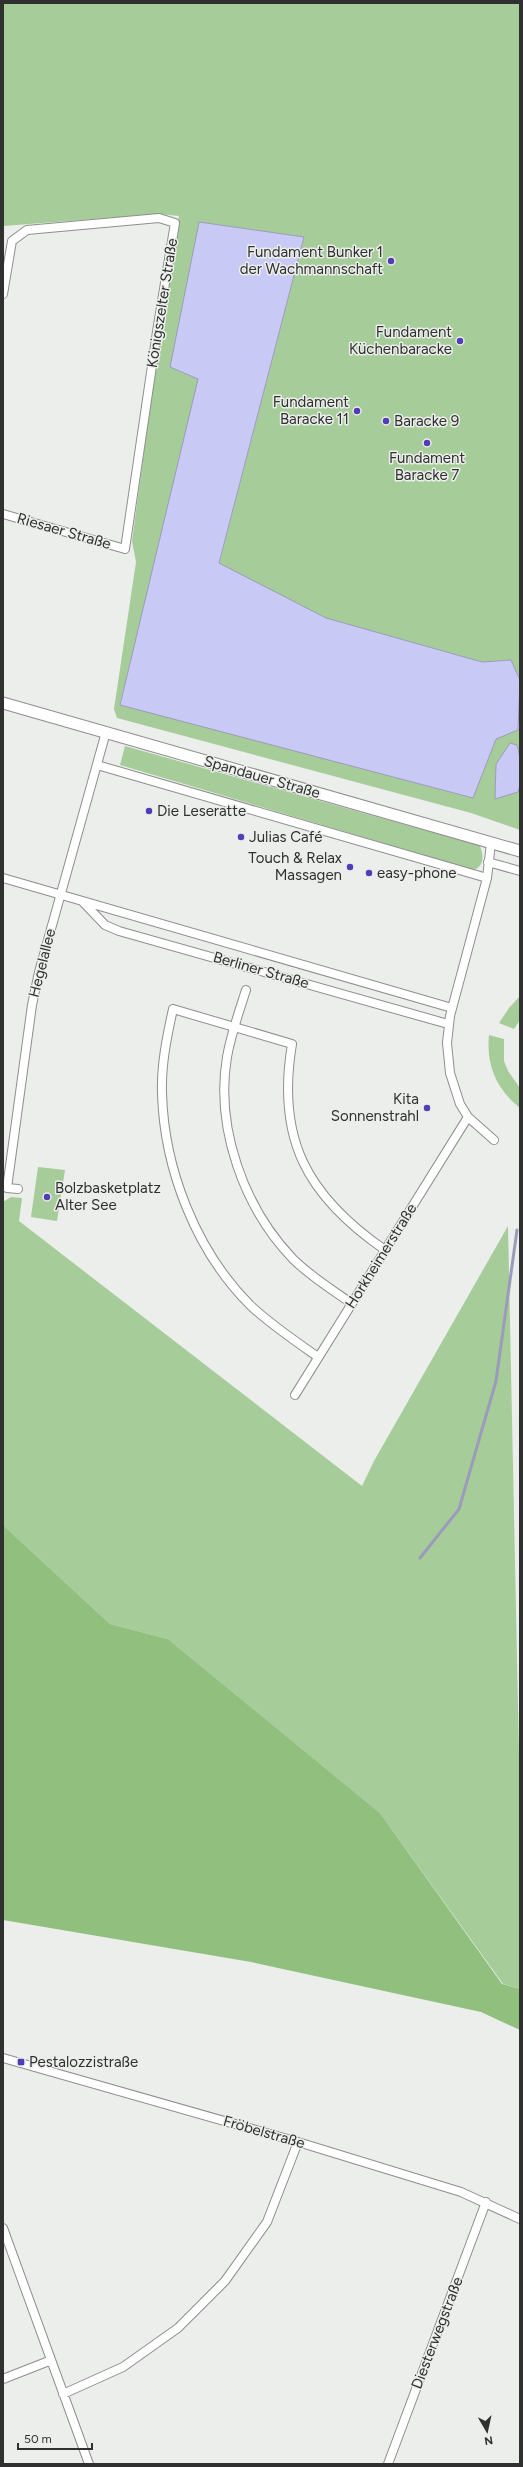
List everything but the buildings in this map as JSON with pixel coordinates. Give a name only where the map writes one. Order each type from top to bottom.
[{"type":"main road","name":"Spandauer Straße","points":[[3,703],[520,851]]},
{"type":"street","name":"Königszelter Straße","points":[[4,278],[12,241],[27,230],[159,218],[176,223],[158,325],[125,549]]},
{"type":"street","points":[[3,294],[4,278]]},
{"type":"street","name":"Riesaer Straße","points":[[3,514],[125,549]]},
{"type":"street","name":"Hegelallee","points":[[18,1190],[5,1191],[32,1005],[59,895],[106,732]]},
{"type":"street","points":[[97,765],[487,878]]},
{"type":"street","points":[[491,843],[487,878],[448,1024],[446,1043],[450,1073],[460,1104],[468,1117],[494,1140]]},
{"type":"street","points":[[488,862],[520,871]]},
{"type":"street","name":"Berliner Straße","points":[[3,878],[82,902],[256,950],[452,1008]]},
{"type":"street","name":"Berliner Straße","points":[[82,902],[105,925],[119,931],[448,1024]]},
{"type":"street","points":[[246,990],[227,1059],[226,1110],[232,1148],[249,1195],[276,1239],[294,1259],[318,1280],[351,1303]]},
{"type":"street","points":[[318,1357],[289,1337],[251,1305],[234,1286],[204,1242],[183,1199],[174,1170],[164,1117],[162,1092],[164,1062],[173,1009],[292,1044],[288,1070],[288,1100],[290,1121],[300,1157],[320,1192],[338,1214],[358,1232],[385,1250]]},
{"type":"street","name":"Horkheimerstraße","points":[[295,1395],[468,1117]]},
{"type":"street","name":"Fröbelstraße","points":[[3,2058],[298,2142],[461,2192],[486,2202],[520,2219]]},
{"type":"street","points":[[63,2394],[123,2367],[178,2328],[215,2291],[243,2257],[267,2222],[298,2142]]},
{"type":"street","name":"Diesterwegstraße","points":[[388,2464],[486,2202]]},
{"type":"street","points":[[3,2228],[50,2361],[89,2464]]},
{"type":"street","points":[[3,2379],[50,2361]]},
{"type":"green space","points":[[3,3],[520,3],[520,680],[511,660],[482,662],[326,618],[219,564],[304,237],[200,222],[199,379],[120,704],[473,798],[496,739],[518,730],[520,723],[520,754],[517,745],[518,792],[520,786],[520,830],[471,813],[117,718],[114,709],[136,562],[132,541],[161,325],[179,216],[160,214],[3,226]]},
{"type":"green space","points":[[125,746],[480,846],[482,860],[480,866],[474,870],[120,765]]},
{"type":"green space","points":[[520,996],[520,1020],[514,1029],[499,1023],[509,1008]]},
{"type":"green space","points":[[489,1035],[504,1039],[504,1061],[508,1071],[520,1088],[520,1108],[505,1093],[494,1076],[489,1056]]},
{"type":"green space","name":"Bolzbasketplatz Alter See","points":[[38,1167],[65,1170],[57,1221],[31,1217]]},
{"type":"green space","points":[[11,1197],[22,1198],[19,1221],[362,1486],[374,1461],[508,1226],[520,1802],[520,1989],[503,1984],[380,1813],[168,1639],[110,1624],[3,1525],[3,1202]]},
{"type":"green space","points":[[3,1525],[110,1624],[168,1639],[380,1813],[502,1984],[520,1989],[520,2030],[481,2012],[251,1962],[3,1920]]},
{"type":"water","points":[[199,222],[304,237],[219,563],[326,618],[482,662],[511,660],[520,680],[518,730],[496,739],[473,798],[120,705],[198,379],[170,367]]},
{"type":"water","points":[[510,743],[517,745],[521,768],[520,787],[518,792],[495,799],[496,764]]},
{"type":"waterway","points":[[420,1558],[459,1509],[496,1381],[517,1230]]},
{"type":"place","name":"Fundament Bunker 1 der Wachmannschaft","points":[[391,261]]},
{"type":"place","name":"Fundament Küchenbaracke","points":[[460,341]]},
{"type":"place","name":"Fundament Baracke 11","points":[[357,411]]},
{"type":"place","name":"Baracke 9","points":[[386,421]]},
{"type":"place","name":"Fundament Baracke 7","points":[[427,443]]},
{"type":"place","name":"Die Leseratte","points":[[149,811]]},
{"type":"place","name":"Julias Café","points":[[241,837]]},
{"type":"place","name":"Touch & Relax Massagen","points":[[350,867]]},
{"type":"place","name":"easy-phone","points":[[369,873]]},
{"type":"place","name":"Kita Sonnenstrahl","points":[[427,1108]]},
{"type":"place","name":"Bolzbasketplatz Alter See","points":[[47,1197]]},
{"type":"place","name":"Pestalozzistraße","points":[[21,2062]]}]
